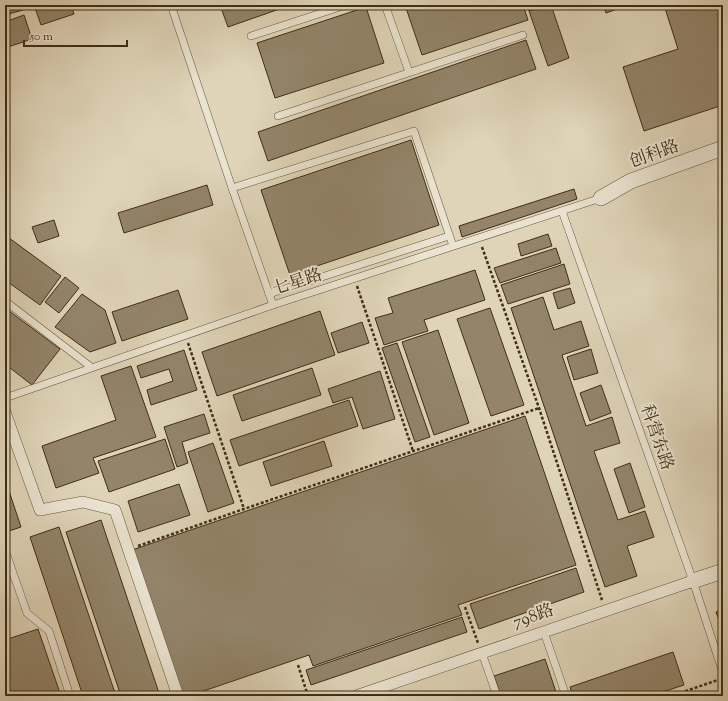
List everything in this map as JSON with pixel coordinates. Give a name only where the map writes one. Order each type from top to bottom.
[{"type":"street","name":"创科路","points":[[601,198],[631,181],[723,148]]},
{"type":"street","points":[[5,412],[40,510],[83,502],[115,510],[178,696]]},
{"type":"street","name":"798路","points":[[356,696],[723,571]]},
{"type":"lane","points":[[171,5],[273,305]]},
{"type":"lane","points":[[251,36],[346,5]]},
{"type":"lane","points":[[385,5],[408,72]]},
{"type":"lane","points":[[278,116],[523,35]]},
{"type":"lane","points":[[232,188],[414,131],[453,246]]},
{"type":"lane","name":"七星路","points":[[5,398],[273,305],[601,198]]},
{"type":"lane","name":"科营东路","points":[[562,211],[693,581],[723,674]]},
{"type":"lane","points":[[269,294],[450,236]]},
{"type":"lane","points":[[5,301],[91,367]]},
{"type":"lane","points":[[5,550],[27,613],[48,631],[70,696]]},
{"type":"lane","points":[[544,632],[566,696]]},
{"type":"lane","points":[[482,653],[497,696]]},
{"type":"path","points":[[478,238],[539,408],[606,610]]},
{"type":"path","points":[[355,278],[413,451]]},
{"type":"path","points":[[185,335],[244,509]]},
{"type":"path","points":[[128,550],[539,408]]},
{"type":"path","points":[[465,607],[482,653]]},
{"type":"path","points":[[298,665],[308,696]]},
{"type":"path","points":[[671,696],[723,678]]},
{"type":"building","points":[[5,5],[21,5],[23,10],[5,15]]},
{"type":"building","points":[[34,5],[71,5],[74,14],[41,25]]},
{"type":"building","points":[[220,5],[291,5],[228,27]]},
{"type":"building","points":[[405,5],[523,5],[528,20],[422,55]]},
{"type":"building","points":[[527,5],[548,5],[529,11]]},
{"type":"building","points":[[551,5],[569,58],[548,66],[529,11]]},
{"type":"building","points":[[603,5],[628,5],[606,13]]},
{"type":"building","points":[[664,5],[723,5],[723,105],[644,131],[623,67],[678,49]]},
{"type":"building","points":[[366,7],[384,63],[275,98],[257,43]]},
{"type":"building","points":[[24,15],[32,39],[5,48],[5,22]]},
{"type":"building","points":[[526,40],[536,69],[268,161],[258,132]]},
{"type":"building","points":[[411,140],[439,225],[290,275],[261,190]]},
{"type":"building","points":[[207,185],[213,205],[124,233],[118,213]]},
{"type":"building","points":[[574,189],[577,199],[462,237],[459,226]]},
{"type":"building","points":[[54,220],[59,236],[38,243],[32,227]]},
{"type":"building","points":[[548,234],[552,246],[521,256],[518,244]]},
{"type":"building","points":[[5,235],[61,276],[40,305],[5,280]]},
{"type":"building","points":[[556,248],[561,263],[500,283],[494,268]]},
{"type":"building","points":[[564,264],[570,284],[508,304],[501,285]]},
{"type":"building","points":[[475,270],[485,300],[424,320],[428,331],[384,345],[375,318],[393,313],[388,298]]},
{"type":"building","points":[[65,277],[79,288],[59,313],[45,302]]},
{"type":"building","points":[[570,288],[575,303],[558,309],[553,293]]},
{"type":"building","points":[[178,290],[188,319],[122,341],[112,312]]},
{"type":"building","points":[[82,294],[105,310],[116,343],[90,352],[55,327]]},
{"type":"building","points":[[543,297],[554,330],[581,321],[589,346],[562,355],[586,426],[612,417],[620,443],[594,451],[618,520],[645,511],[654,537],[627,546],[637,576],[605,587],[511,308]]},
{"type":"building","points":[[5,308],[60,349],[32,385],[5,364]]},
{"type":"building","points":[[490,308],[524,405],[491,416],[457,319]]},
{"type":"building","points":[[320,311],[335,355],[217,396],[202,352]]},
{"type":"building","points":[[362,322],[369,343],[338,353],[331,333]]},
{"type":"building","points":[[438,330],[469,423],[434,435],[402,342]]},
{"type":"building","points":[[397,343],[430,437],[415,442],[382,348]]},
{"type":"building","points":[[591,349],[598,373],[574,380],[567,357]]},
{"type":"building","points":[[184,350],[197,390],[151,405],[147,390],[173,381],[169,369],[141,378],[137,366]]},
{"type":"building","points":[[131,366],[156,437],[93,458],[99,473],[56,488],[42,446],[116,420],[101,376]]},
{"type":"building","points":[[312,368],[321,395],[242,421],[233,395]]},
{"type":"building","points":[[380,371],[395,419],[363,429],[352,397],[333,403],[328,389]]},
{"type":"building","points":[[601,385],[611,413],[590,421],[580,393]]},
{"type":"building","points":[[349,400],[358,426],[239,466],[230,440]]},
{"type":"building","points":[[204,414],[210,433],[182,442],[188,463],[177,467],[164,427]]},
{"type":"building","points":[[525,416],[576,565],[458,605],[462,615],[313,666],[309,655],[189,696],[182,696],[132,550]]},
{"type":"building","points":[[165,439],[175,469],[109,492],[98,461]]},
{"type":"building","points":[[324,441],[332,466],[271,486],[263,462]]},
{"type":"building","points":[[213,443],[234,503],[208,512],[188,452]]},
{"type":"building","points":[[630,463],[645,507],[629,513],[614,469]]},
{"type":"building","points":[[5,479],[21,527],[6,532],[5,527]]},
{"type":"building","points":[[179,484],[190,515],[138,532],[128,501]]},
{"type":"building","points":[[101,520],[160,696],[121,696],[66,532]]},
{"type":"building","points":[[59,527],[116,696],[83,696],[30,537]]},
{"type":"building","points":[[576,568],[584,592],[479,629],[470,604]]},
{"type":"building","points":[[723,610],[723,622],[720,623],[716,612]]},
{"type":"building","points":[[462,617],[467,632],[311,685],[306,670]]},
{"type":"building","points":[[38,629],[61,696],[5,696],[5,640]]},
{"type":"building","points":[[673,652],[684,685],[650,696],[573,696],[570,687]]},
{"type":"building","points":[[545,659],[556,692],[543,696],[501,696],[494,676]]}]
